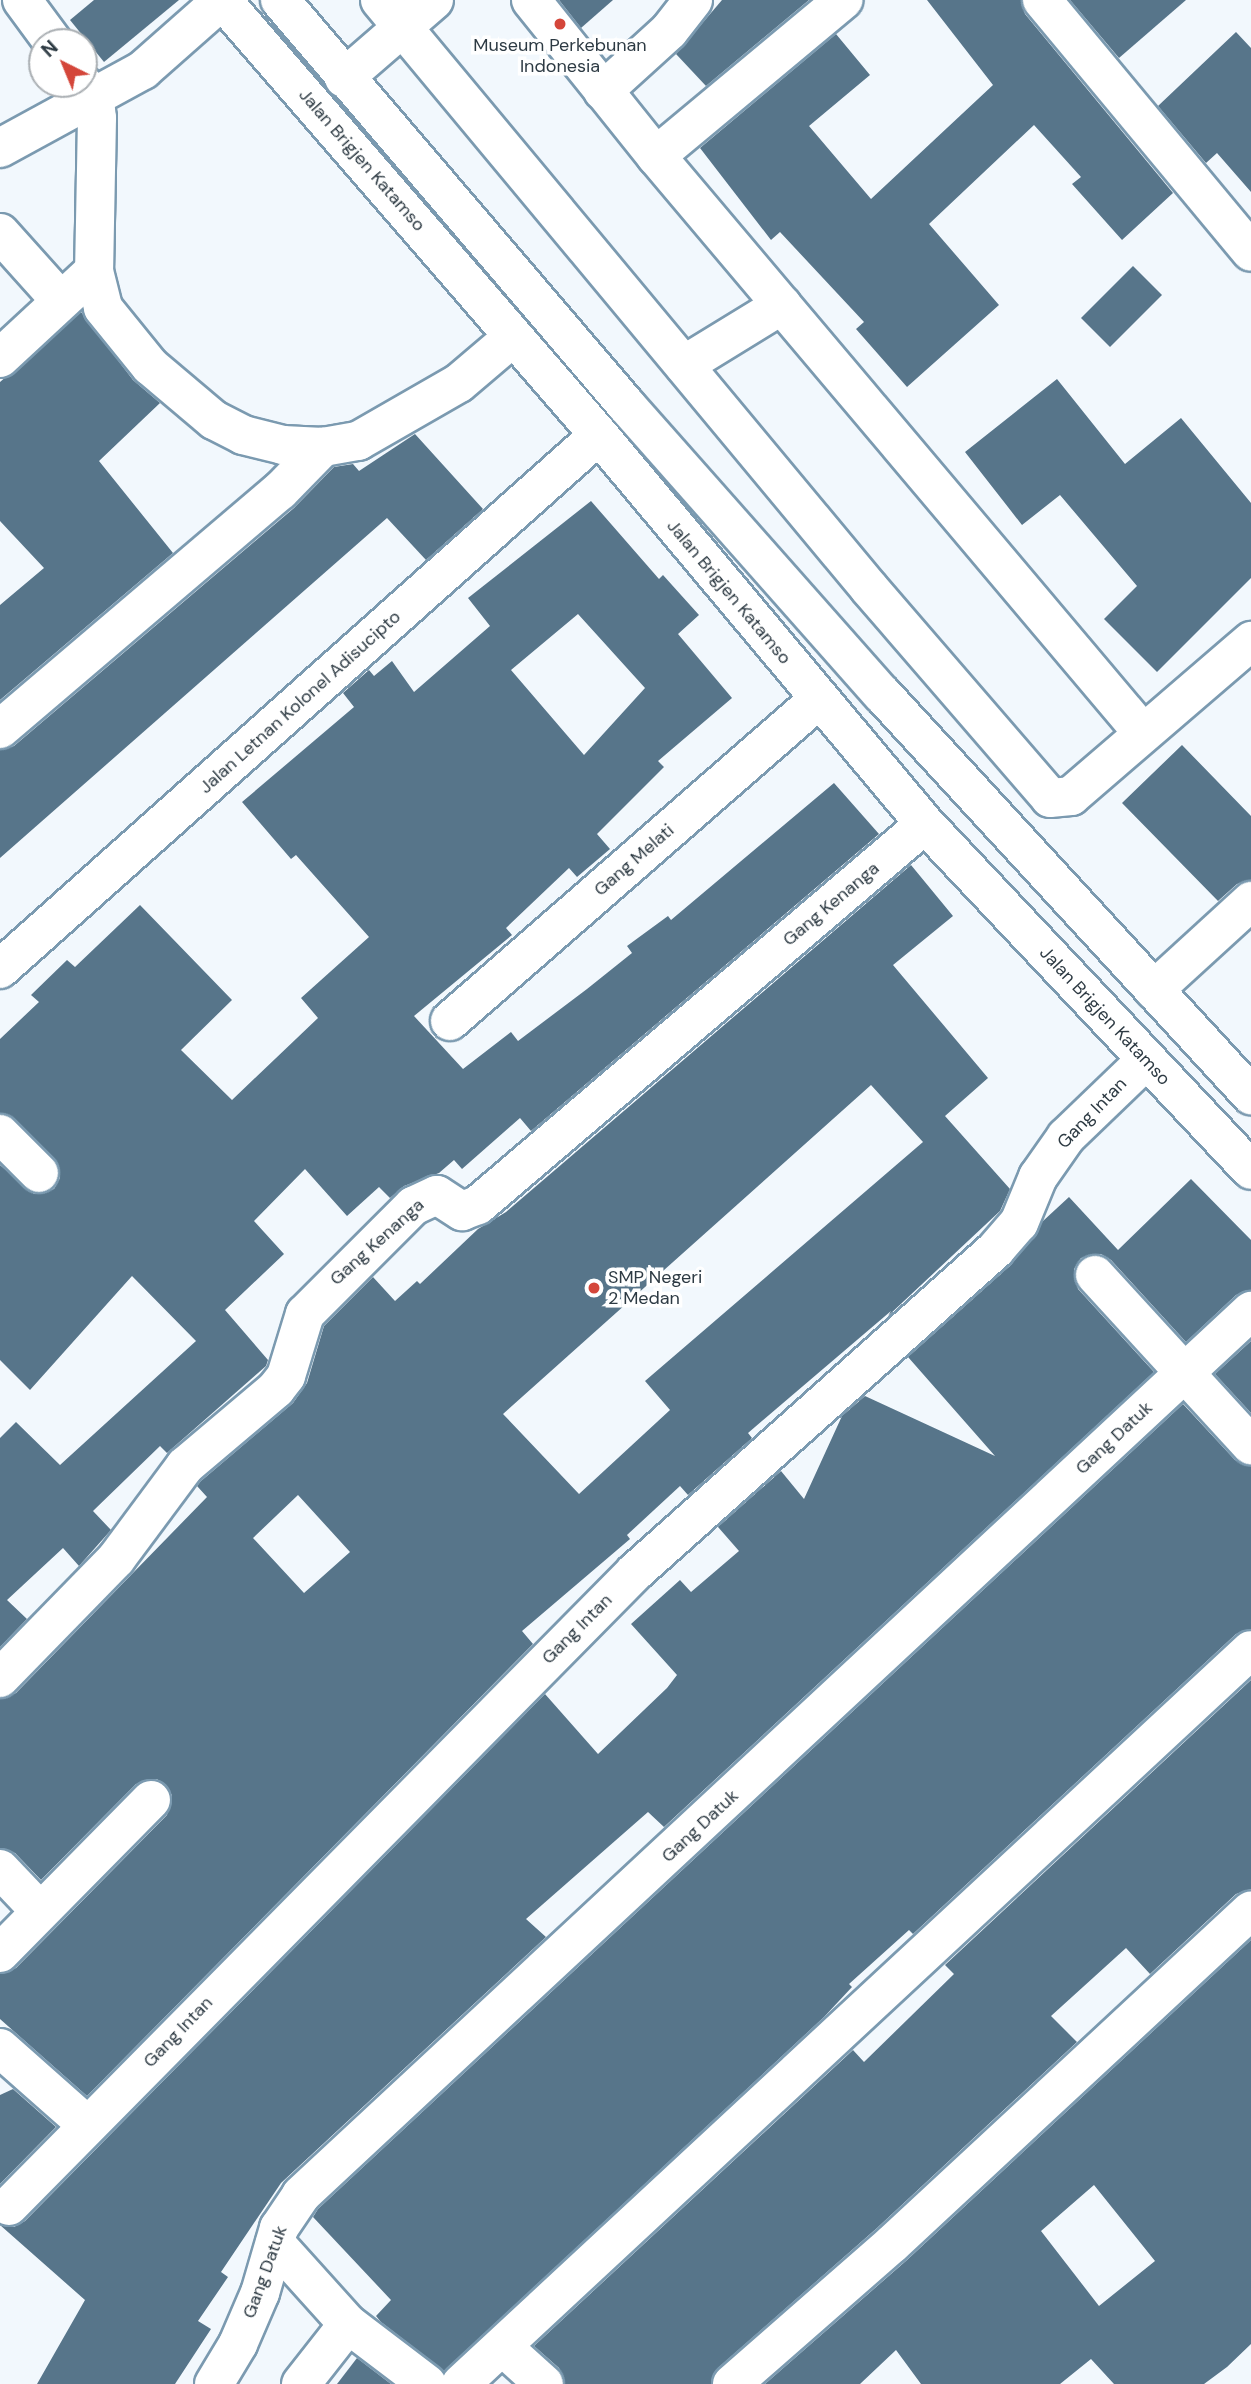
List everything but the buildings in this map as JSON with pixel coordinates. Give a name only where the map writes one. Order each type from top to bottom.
[{"type":"street","points":[[22,0],[42,28]]},
{"type":"street","points":[[98,88],[143,70],[222,0]]},
{"type":"street","name":"Jalan Brigjen Katamso","points":[[222,0],[598,435],[818,700],[925,824],[1251,1170]]},
{"type":"street","points":[[280,0],[344,78],[865,674],[1251,1095]]},
{"type":"street","points":[[344,78],[392,14],[434,0]]},
{"type":"street","points":[[531,0],[656,156],[1142,733]]},
{"type":"street","points":[[603,91],[670,31],[693,0]]},
{"type":"street","points":[[656,156],[843,0]]},
{"type":"street","points":[[1042,0],[1251,252]]},
{"type":"street","points":[[392,14],[1050,798],[1071,796],[1251,641]]},
{"type":"street","points":[[0,148],[79,98]]},
{"type":"street","points":[[89,98],[96,291],[112,324],[186,401],[243,435],[283,445],[323,447],[358,441],[406,417],[459,383],[513,337]]},
{"type":"street","points":[[0,233],[61,301]]},
{"type":"street","points":[[0,358],[94,271]]},
{"type":"street","points":[[684,365],[782,305]]},
{"type":"street","name":"Jalan Letnan Kolonel Adisucipto","points":[[0,969],[598,435]]},
{"type":"street","points":[[0,729],[280,491],[323,447]]},
{"type":"street","name":"Gang Melati","points":[[450,1021],[818,700]]},
{"type":"street","name":"Gang Kenanga","points":[[0,1678],[116,1559],[185,1466],[276,1389],[286,1376],[304,1314],[413,1206],[429,1195],[437,1195],[462,1211],[478,1205],[925,824]]},
{"type":"street","points":[[1154,990],[1251,901]]},
{"type":"street","name":"Gang Intan","points":[[9,2206],[635,1572],[996,1249],[1020,1223],[1038,1177],[1066,1137],[1146,1060]]},
{"type":"street","points":[[0,1134],[39,1173]]},
{"type":"street","points":[[1096,1275],[1251,1445]]},
{"type":"street","name":"Gang Datuk","points":[[214,2384],[238,2344],[288,2211],[301,2195],[1251,1311]]},
{"type":"street","points":[[461,2384],[1251,1650]]},
{"type":"street","points":[[0,1953],[151,1800]]},
{"type":"street","points":[[0,1869],[40,1911]]},
{"type":"street","points":[[732,2384],[892,2244],[1251,1910]]},
{"type":"street","points":[[0,2048],[88,2125]]},
{"type":"street","points":[[275,2243],[348,2325],[427,2384]]},
{"type":"street","points":[[301,2384],[348,2325]]},
{"type":"street","points":[[503,2347],[544,2384]]},
{"type":"place","name":"Museum Perkebunan Indonesia","points":[[560,24]]},
{"type":"place","name":"SMP Negeri 2 Medan","points":[[594,1288]]}]
